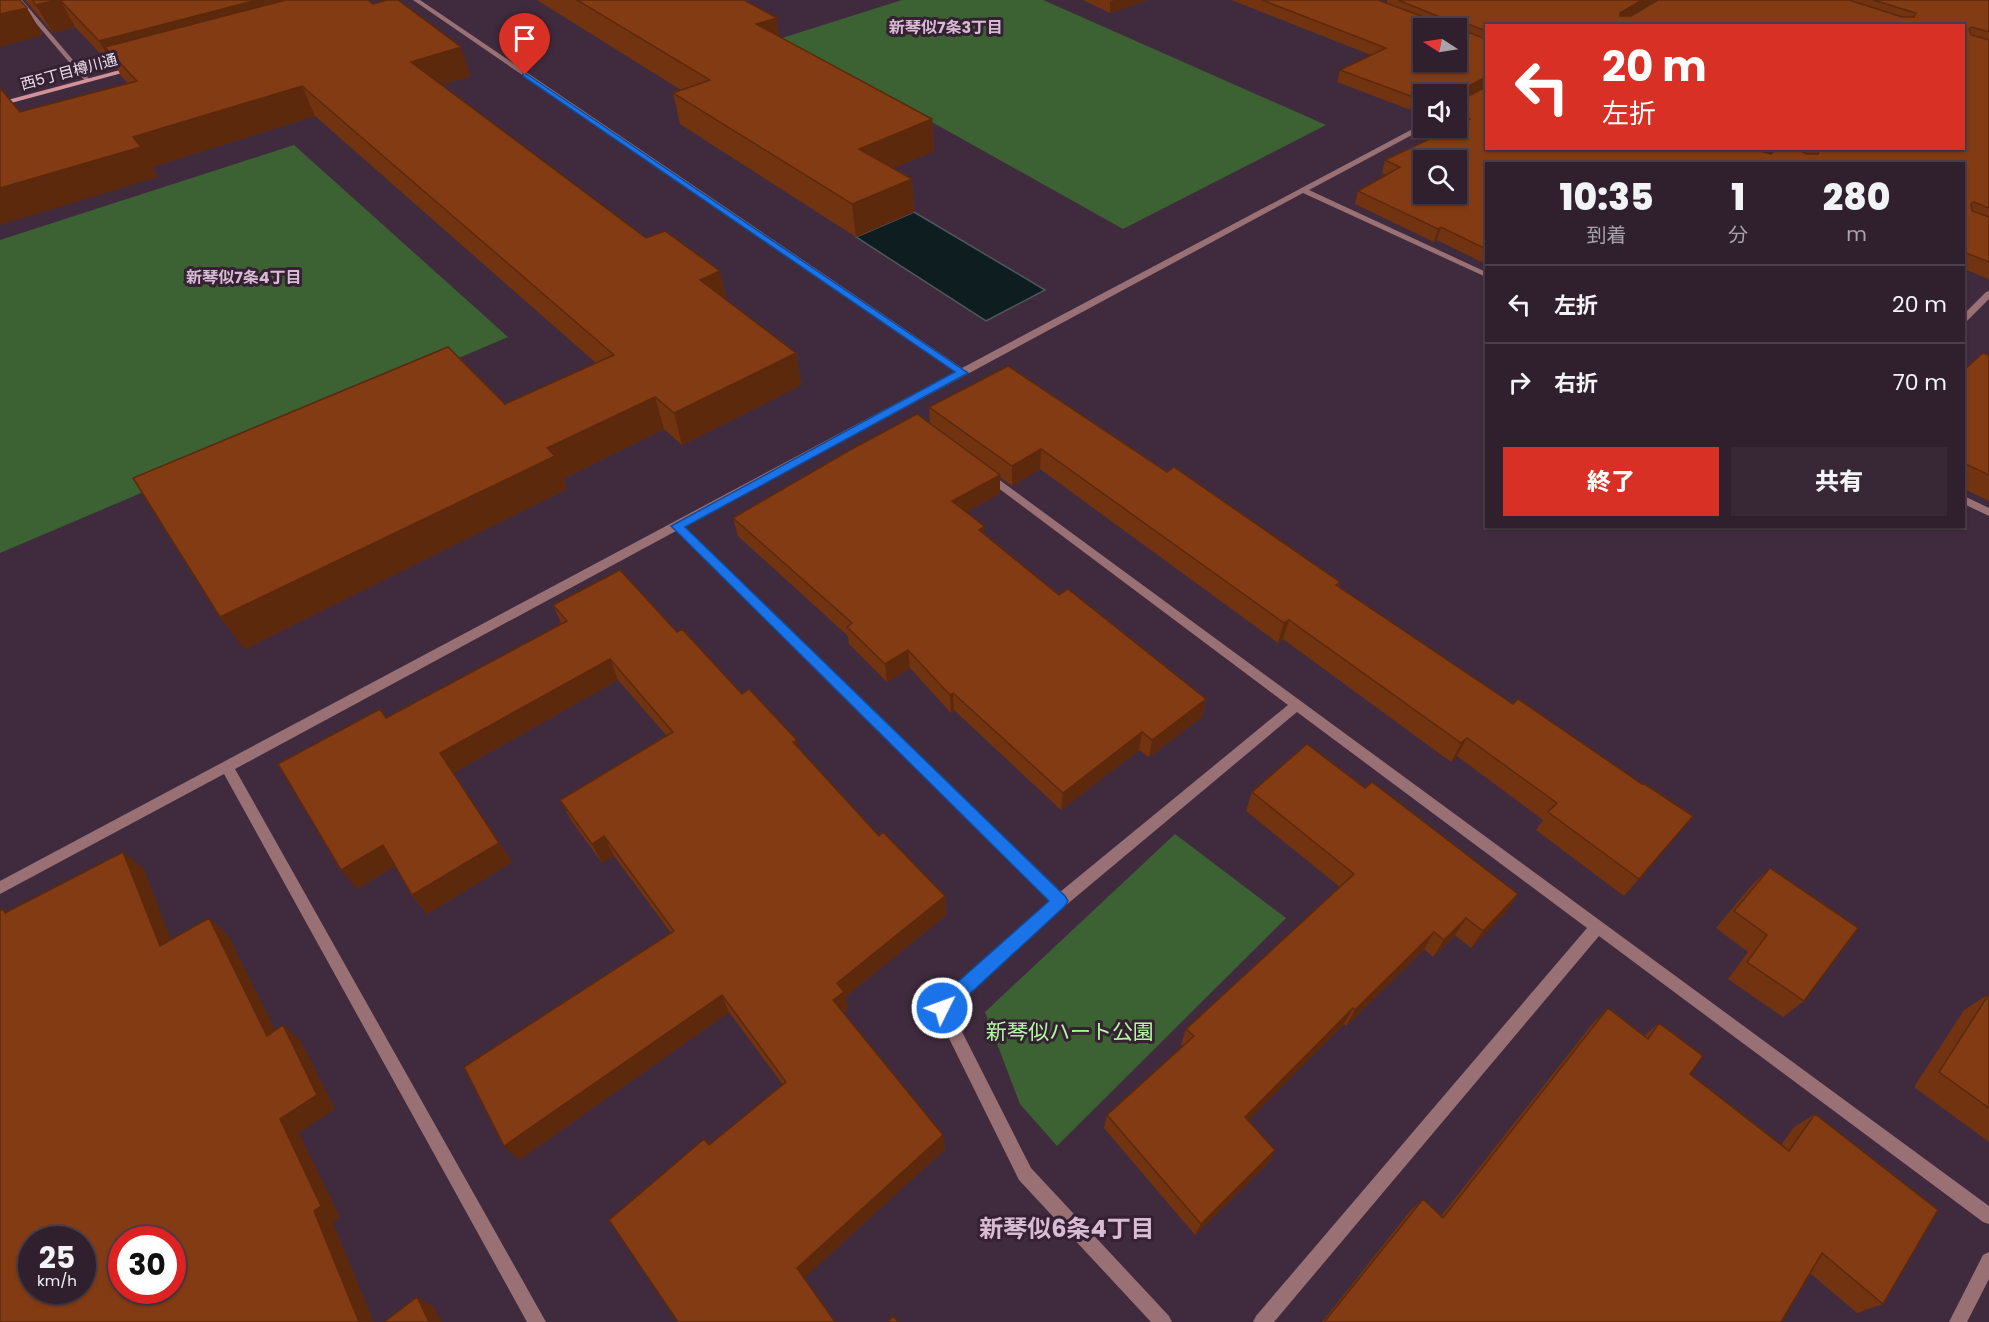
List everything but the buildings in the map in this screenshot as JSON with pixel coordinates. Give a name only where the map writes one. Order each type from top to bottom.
[{"type":"main road","name":"西5丁目樽川通","points":[[0,104],[145,66]]},
{"type":"street","points":[[19,0],[88,81]]},
{"type":"street","points":[[416,0],[963,373]]},
{"type":"street","points":[[0,888],[677,526],[901,412],[963,373],[1413,131]]},
{"type":"street","points":[[1766,158],[1777,150],[1804,162]]},
{"type":"street","points":[[1303,190],[1485,275]]},
{"type":"street","points":[[1965,318],[1989,294]]},
{"type":"street","points":[[972,465],[1989,1216]]},
{"type":"street","points":[[1965,500],[1989,512]]},
{"type":"street","points":[[677,526],[1060,901]]},
{"type":"street","points":[[1163,1322],[1025,1174],[942,1008],[1060,901],[1297,705]]},
{"type":"street","points":[[227,767],[537,1322]]},
{"type":"street","points":[[1262,1322],[1597,927]]},
{"type":"street","points":[[1958,1322],[1989,1261]]},
{"type":"green space","points":[[902,0],[1043,0],[1326,125],[1123,229],[782,38]]},
{"type":"green space","points":[[294,145],[508,337],[0,553],[0,240]]},
{"type":"green space","name":"新琴似ハート公園","points":[[1175,834],[1286,918],[1057,1146],[1020,1104],[985,1012]]},
{"type":"shaded area","points":[[914,212],[1045,290],[986,321],[856,237]]},
{"type":"district","name":"新琴似7条3丁目","points":[[946,27]]},
{"type":"district","name":"新琴似7条4丁目","points":[[244,277]]},
{"type":"district","name":"新琴似6条4丁目","points":[[1067,1229]]},
{"type":"route","points":[[525,75],[963,373],[677,526],[1060,901],[942,1008]]}]
